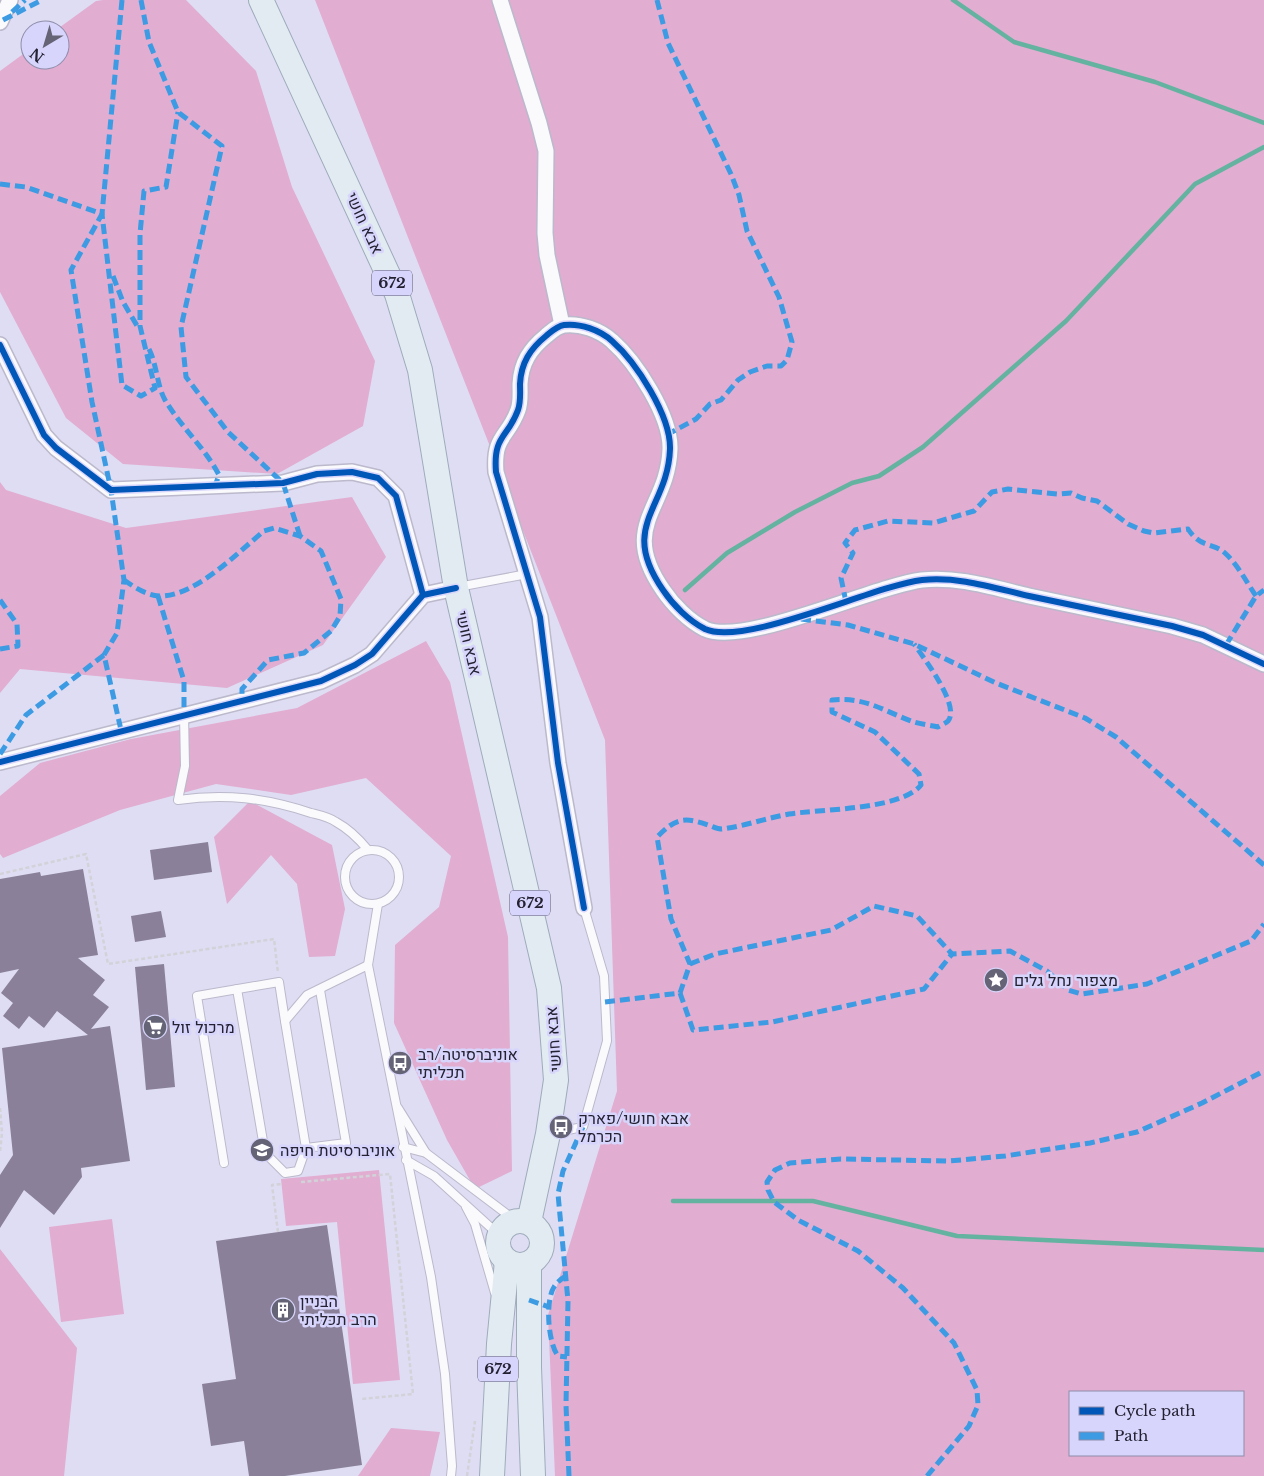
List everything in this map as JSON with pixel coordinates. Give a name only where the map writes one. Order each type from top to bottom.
[{"type":"main road","name":"אבא חושי","points":[[261,0],[397,294],[420,370],[456,588],[549,988],[556,1080],[548,1134],[515,1226],[498,1246],[518,1263],[529,1367],[533,1476]]},
{"type":"main road","points":[[515,1226],[539,1231],[543,1244],[539,1256],[518,1263]]},
{"type":"main road","name":"אבא חושי","points":[[492,1476],[499,1344],[503,1312],[518,1263]]},
{"type":"street","points":[[0,22],[10,0]]},
{"type":"street","points":[[500,0],[546,151],[545,240],[562,325]]},
{"type":"street","points":[[584,908],[558,763],[540,617],[496,472],[495,458],[502,434],[519,408],[522,367],[527,356],[537,343],[562,325],[578,325],[595,330],[614,342],[638,372],[662,414],[670,433],[670,452],[664,477],[645,523],[643,546],[650,571],[670,601],[704,628],[717,633],[731,632],[795,617],[918,580],[956,579],[1172,626],[1203,635],[1264,664]]},
{"type":"street","points":[[0,345],[44,435],[69,460],[112,490],[282,483],[318,474],[352,472],[378,478],[396,496],[423,596]]},
{"type":"street","points":[[0,762],[321,680],[339,673],[372,654],[423,596],[456,588]]},
{"type":"lane","points":[[456,588],[527,574]]},
{"type":"lane","points":[[184,714],[185,766],[178,800],[210,795],[292,806],[335,821],[356,836],[368,850]]},
{"type":"lane","points":[[368,850],[377,850],[393,859],[400,877],[394,894],[386,901],[378,904],[361,902],[354,897],[346,882],[345,873],[352,858],[368,850]]},
{"type":"lane","points":[[378,904],[368,965],[403,1147],[431,1277],[445,1374],[452,1466],[451,1476]]},
{"type":"lane","points":[[548,1134],[583,1128],[607,1040],[604,976],[584,908]]},
{"type":"lane","points":[[285,1021],[307,995],[368,965]]},
{"type":"lane","points":[[224,1163],[197,996],[237,989],[279,982],[306,1148],[298,1171],[285,1173],[265,1153],[237,989]]},
{"type":"lane","points":[[306,1148],[346,1143],[320,990]]},
{"type":"lane","points":[[395,1103],[426,1153],[515,1226]]},
{"type":"lane","points":[[403,1147],[426,1153]]},
{"type":"lane","points":[[406,1160],[434,1176],[462,1201],[515,1226]]},
{"type":"lane","points":[[462,1201],[476,1224],[503,1312]]},
{"type":"path","points":[[0,874],[86,854],[108,964],[274,939],[279,982]]},
{"type":"path","points":[[0,1108],[2,1132],[0,1152]]},
{"type":"path","points":[[278,1232],[272,1185],[390,1174],[413,1394],[361,1399]]},
{"type":"shaded area","points":[[186,0],[256,71],[292,187],[375,361],[363,426],[277,474],[123,464],[66,418],[0,292],[0,71],[20,56],[20,70],[70,70],[70,20],[96,1]]},
{"type":"shaded area","points":[[315,0],[1264,0],[1264,1476],[555,1476],[548,1315],[617,1091],[605,740]]},
{"type":"shaded area","points":[[0,482],[6,490],[126,528],[352,497],[386,557],[323,645],[227,688],[20,669],[0,693]]},
{"type":"shaded area","points":[[426,641],[450,682],[508,937],[512,1171],[475,1189],[447,1140],[394,1023],[395,945],[439,907],[451,856],[366,778],[291,795],[216,784],[120,810],[3,858],[0,854],[0,796],[40,763],[131,739],[297,708]]},
{"type":"shaded area","points":[[250,801],[332,845],[345,909],[335,956],[309,957],[297,884],[271,855],[227,904],[214,837]]},
{"type":"shaded area","points":[[379,1170],[400,1380],[353,1384],[337,1222],[286,1226],[281,1179]]},
{"type":"shaded area","points":[[112,1219],[124,1314],[61,1322],[49,1227]]},
{"type":"shaded area","points":[[0,1249],[77,1348],[64,1476],[0,1476]]},
{"type":"shaded area","points":[[391,1428],[440,1432],[430,1476],[358,1476]]},
{"type":"building","points":[[208,842],[212,872],[154,880],[150,850]]},
{"type":"building","points":[[83,869],[98,955],[78,958],[105,980],[93,995],[109,1007],[91,1029],[110,1026],[130,1161],[81,1168],[82,1177],[54,1215],[24,1190],[0,1228],[0,1175],[13,1155],[2,1048],[88,1035],[57,1011],[44,1028],[29,1016],[19,1029],[3,1016],[13,1003],[1,993],[19,969],[0,973],[0,879],[40,872],[41,876]]},
{"type":"building","points":[[161,911],[166,937],[135,942],[131,916]]},
{"type":"building","name":"מרכול זול","points":[[164,964],[175,1087],[146,1090],[135,967]]},
{"type":"building","name":"הבניין הרב תכליתי","points":[[327,1225],[362,1465],[285,1476],[249,1476],[244,1441],[211,1446],[202,1384],[236,1379],[216,1241]]},
{"type":"waterway","points":[[953,0],[1014,42],[1155,82],[1264,123]]},
{"type":"waterway","points":[[685,590],[727,553],[795,512],[852,483],[879,476],[923,447],[1066,321],[1195,184],[1264,147]]},
{"type":"waterway","points":[[673,1201],[813,1201],[957,1236],[1264,1250]]},
{"type":"marked path","points":[[12,12],[25,0]]},
{"type":"marked path","points":[[3,20],[42,0]]},
{"type":"marked path","points":[[122,0],[102,214],[122,385],[141,396],[155,388],[140,326],[140,234],[144,191],[166,187],[178,112]]},
{"type":"marked path","points":[[141,0],[149,42],[178,112],[222,146],[181,327],[186,377],[228,432],[283,483],[300,536]]},
{"type":"marked path","points":[[657,0],[668,43],[731,174],[739,195],[747,231],[779,297],[792,342],[787,360],[781,366],[767,366],[750,372],[738,380],[721,400],[710,404],[696,419],[670,433]]},
{"type":"marked path","points":[[0,184],[26,187],[102,214],[71,270],[92,402],[111,490],[124,580],[117,633],[104,655],[121,730]]},
{"type":"marked path","points":[[113,276],[123,302],[139,329]]},
{"type":"marked path","points":[[149,349],[165,400],[219,475],[215,486]]},
{"type":"marked path","points":[[846,602],[841,578],[853,553],[845,543],[855,530],[888,521],[933,523],[974,511],[992,492],[1008,489],[1057,494],[1071,493],[1082,498],[1097,501],[1128,524],[1144,531],[1154,533],[1188,529],[1198,540],[1226,554],[1256,596]]},
{"type":"marked path","points":[[124,580],[149,594],[159,596],[173,594],[201,582],[264,531],[274,528],[300,536],[321,551],[341,599],[340,616],[331,631],[304,653],[268,660],[242,689],[242,700]]},
{"type":"marked path","points":[[1226,645],[1256,596],[1264,590]]},
{"type":"marked path","points":[[158,596],[184,681],[184,714]]},
{"type":"marked path","points":[[0,600],[17,624],[18,646],[0,649]]},
{"type":"marked path","points":[[801,619],[848,625],[914,644],[996,683],[1085,718],[1116,737],[1264,865]]},
{"type":"marked path","points":[[605,1002],[680,993],[690,964],[671,919],[657,837],[669,826],[686,820],[722,829],[789,814],[879,804],[911,793],[921,785],[919,774],[875,732],[832,712],[832,700],[854,700],[873,705],[917,723],[938,727],[947,722],[951,714],[945,693],[914,644]]},
{"type":"marked path","points":[[0,754],[26,715],[104,655]]},
{"type":"marked path","points":[[690,964],[715,954],[831,930],[874,906],[917,916],[952,954],[1010,951],[1047,971],[1068,990],[1082,994],[1147,984],[1251,941],[1264,924]]},
{"type":"marked path","points":[[680,993],[693,1030],[772,1022],[924,989],[952,954]]},
{"type":"marked path","points":[[927,1476],[969,1426],[978,1405],[977,1390],[954,1343],[903,1288],[858,1251],[798,1220],[774,1202],[768,1190],[767,1182],[775,1170],[790,1163],[841,1159],[949,1161],[1005,1156],[1090,1143],[1137,1132],[1202,1103],[1264,1071]]},
{"type":"marked path","points":[[569,1476],[566,1405],[568,1301],[558,1194],[563,1171],[583,1127]]},
{"type":"marked path","points":[[566,1276],[559,1281],[551,1293],[549,1322],[552,1342],[558,1356],[567,1357]]},
{"type":"marked path","points":[[529,1300],[549,1307]]},
{"type":"cycle path","points":[[584,908],[558,763],[540,617],[496,472],[499,444],[519,407],[520,384],[524,363],[540,341],[561,326],[577,325],[590,328],[612,341],[641,376],[658,406],[665,421],[670,449],[662,487],[645,533],[645,549],[650,568],[667,596],[687,617],[705,629],[724,632],[749,630],[810,614],[900,585],[935,579],[962,581],[1172,626],[1203,635],[1264,664]]},
{"type":"cycle path","points":[[0,345],[44,435],[56,448],[111,490],[283,483],[317,474],[352,472],[378,478],[396,496],[423,595]]},
{"type":"cycle path","points":[[0,762],[321,681],[355,665],[372,654],[423,595],[456,588]]},
{"type":"place","name":"מצפור נחל גלים","points":[[996,980]]},
{"type":"place","name":"מרכול זול","points":[[155,1027]]},
{"type":"place","name":"אוניברסיטה/רב תכליתי","points":[[400,1063]]},
{"type":"place","name":"אבא חושי/פארק הכרמל","points":[[561,1127]]},
{"type":"place","name":"אוניברסיטת חיפה","points":[[262,1150]]},
{"type":"place","name":"הבניין הרב תכליתי","points":[[283,1310]]}]
